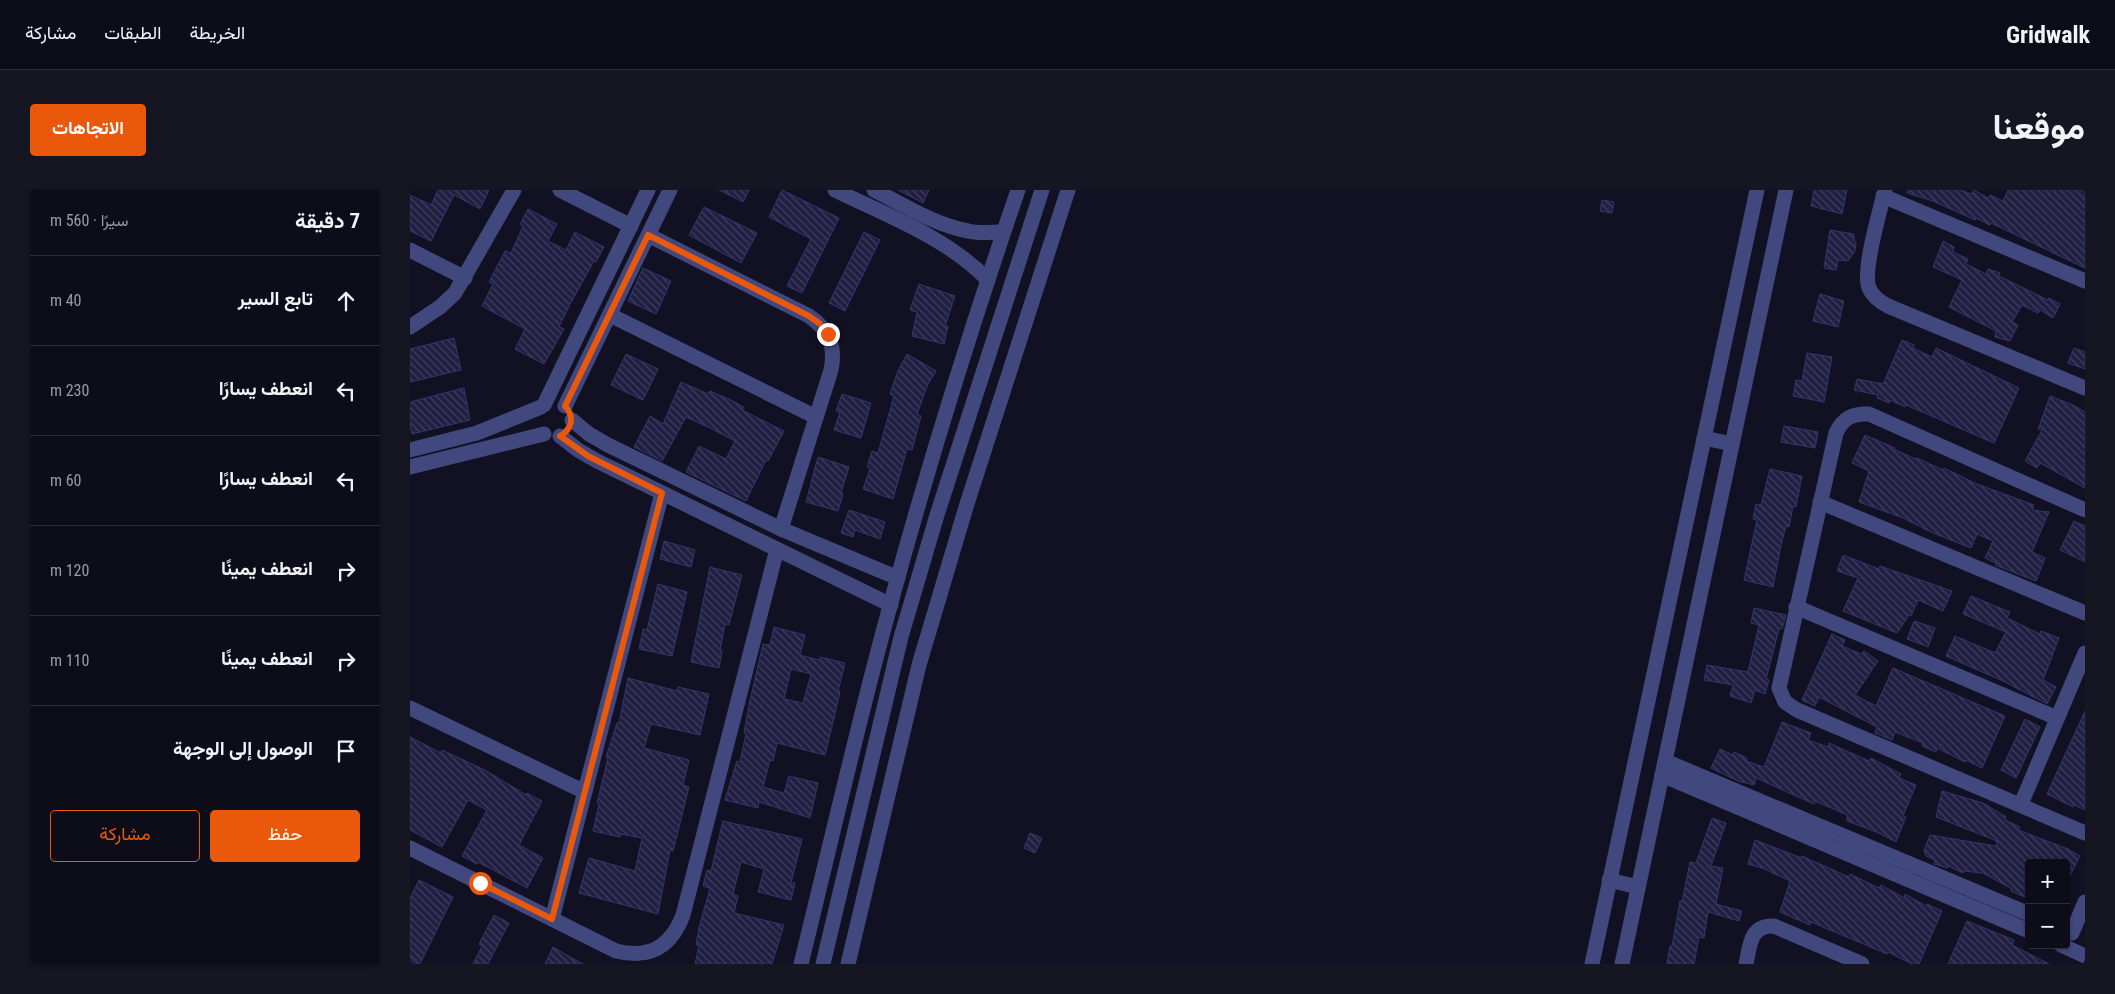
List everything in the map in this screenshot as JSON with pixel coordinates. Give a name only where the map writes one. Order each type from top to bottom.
[{"type":"street","points":[[410,327],[440,307],[455,293],[514,190]]},
{"type":"street","points":[[560,190],[631,226]]},
{"type":"street","points":[[544,434],[537,422],[543,406],[648,190]]},
{"type":"street","points":[[565,406],[670,190]]},
{"type":"street","points":[[835,190],[954,250],[988,280]]},
{"type":"street","points":[[874,190],[950,226],[970,232],[1003,232]]},
{"type":"street","points":[[801,964],[871,678],[898,578],[948,406],[1018,190]]},
{"type":"street","points":[[823,964],[901,637],[940,506],[1042,190]]},
{"type":"street","points":[[848,964],[919,665],[966,507],[1068,190]]},
{"type":"street","points":[[1592,964],[1757,190]]},
{"type":"street","points":[[1622,964],[1786,190]]},
{"type":"street","points":[[2085,281],[1884,193],[1868,269],[1868,288],[1873,296],[1888,306],[2085,388]]},
{"type":"street","points":[[914,229],[922,214]]},
{"type":"street","points":[[648,235],[820,324],[828,334],[834,358],[781,529]]},
{"type":"street","points":[[410,250],[465,278]]},
{"type":"street","points":[[1002,314],[1026,322]]},
{"type":"street","points":[[610,315],[816,417]]},
{"type":"street","points":[[410,450],[477,433],[555,402],[565,406],[572,420],[589,434],[608,445],[781,529],[898,578]]},
{"type":"street","points":[[2085,510],[1877,417],[1861,413],[1845,419],[1836,432],[1779,681],[1780,695],[1785,702],[1797,710],[2085,833]]},
{"type":"street","points":[[410,468],[544,434],[554,437],[560,436],[566,433],[572,420]]},
{"type":"street","points":[[560,436],[588,456],[891,605]]},
{"type":"street","points":[[1704,438],[1732,444]]},
{"type":"street","points":[[552,919],[662,493]]},
{"type":"street","points":[[1820,502],[2085,613]]},
{"type":"street","points":[[410,848],[616,951],[640,954],[657,948],[672,937],[679,926],[776,549]]},
{"type":"street","points":[[1796,607],[2057,718]]},
{"type":"street","points":[[2020,804],[2085,653]]},
{"type":"street","points":[[410,708],[585,792]]},
{"type":"street","points":[[1664,768],[2025,912]]},
{"type":"street","points":[[1664,768],[2025,929]]},
{"type":"street","points":[[1609,880],[1638,887]]},
{"type":"street","points":[[2074,934],[2085,902]]},
{"type":"street","points":[[1746,964],[1752,937],[1757,930],[1765,926],[1774,926],[1856,963]]},
{"type":"street","points":[[2070,949],[2085,956]]},
{"type":"building","points":[[438,190],[489,190],[480,209],[454,195],[431,241],[410,231],[410,195],[431,205]]},
{"type":"building","points":[[719,190],[749,190],[743,202]]},
{"type":"building","points":[[782,190],[839,218],[802,293],[787,286],[811,239],[769,217]]},
{"type":"building","points":[[898,190],[929,190],[923,203]]},
{"type":"building","points":[[1814,190],[1847,190],[1842,214],[1811,206]]},
{"type":"building","points":[[1908,190],[1960,190],[1972,194],[1974,190],[1988,198],[1990,195],[2003,201],[2008,190],[2079,190],[2085,192],[2085,268],[1991,223],[1990,225],[1976,218],[1975,220],[1933,201],[1907,193]]},
{"type":"building","points":[[1602,200],[1614,202],[1612,213],[1600,211]]},
{"type":"building","points":[[704,207],[757,233],[741,263],[689,235]]},
{"type":"building","points":[[528,209],[557,224],[548,241],[566,250],[575,232],[604,247],[569,306],[559,327],[564,329],[544,364],[515,349],[525,329],[482,306],[493,284],[489,282],[505,251],[511,253],[523,226],[520,224]]},
{"type":"building","points":[[1830,230],[1854,234],[1854,241],[1856,242],[1855,251],[1848,261],[1838,260],[1836,270],[1824,268]]},
{"type":"building","points":[[864,232],[880,240],[845,311],[829,303]]},
{"type":"building","points":[[1943,241],[1954,247],[1953,252],[1968,259],[1966,264],[1986,274],[1988,269],[2000,273],[1999,276],[2060,304],[2053,318],[2040,310],[2038,313],[2022,305],[2012,322],[2018,325],[2010,341],[1995,337],[1996,331],[1949,307],[1962,280],[1933,267]]},
{"type":"building","points":[[643,268],[671,281],[656,314],[628,301]]},
{"type":"building","points":[[919,284],[955,296],[945,326],[948,326],[944,344],[912,336],[917,312],[910,310]]},
{"type":"building","points":[[1820,294],[1844,301],[1838,327],[1813,321]]},
{"type":"building","points":[[454,338],[461,370],[410,382],[410,349]]},
{"type":"building","points":[[1902,340],[1914,345],[1913,348],[1932,357],[1936,348],[2019,388],[1994,443],[1906,405],[1905,407],[1890,400],[1889,403],[1877,398],[1878,395],[1854,390],[1857,379],[1883,384]]},
{"type":"building","points":[[2074,348],[2085,352],[2085,369],[2068,363]]},
{"type":"building","points":[[1807,353],[1832,357],[1824,402],[1793,396],[1796,380],[1802,381]]},
{"type":"building","points":[[626,354],[658,369],[643,400],[611,385]]},
{"type":"building","points":[[907,354],[936,371],[928,384],[917,414],[921,416],[912,450],[907,449],[893,499],[863,489],[870,468],[867,467],[872,451],[878,453],[894,396],[890,394],[898,371]]},
{"type":"building","points":[[681,382],[708,394],[710,391],[729,399],[744,407],[742,410],[784,431],[768,461],[766,460],[746,501],[686,472],[699,446],[726,459],[735,441],[710,428],[686,417],[662,461],[634,447],[650,416],[663,424]]},
{"type":"building","points":[[464,388],[470,420],[412,434],[410,402]]},
{"type":"building","points":[[842,394],[871,403],[861,438],[834,430],[840,412],[836,411]]},
{"type":"building","points":[[2050,396],[2085,412],[2085,488],[2040,463],[2037,468],[2025,461],[2042,430],[2038,429]]},
{"type":"building","points":[[1784,426],[1818,432],[1815,448],[1781,442]]},
{"type":"building","points":[[1865,435],[1916,459],[1943,470],[1944,468],[1977,484],[2034,505],[2032,510],[2049,512],[2032,552],[2045,558],[2036,581],[1995,565],[1996,563],[1985,558],[1993,541],[1977,534],[1971,548],[1931,532],[1903,518],[1859,502],[1869,471],[1852,463]]},
{"type":"building","points":[[818,457],[849,467],[838,511],[806,502]]},
{"type":"building","points":[[1770,469],[1802,476],[1796,507],[1793,506],[1789,527],[1786,526],[1781,545],[1773,587],[1744,580],[1757,520],[1753,519],[1756,504],[1761,505]]},
{"type":"building","points":[[849,510],[885,522],[880,539],[855,530],[853,537],[841,533]]},
{"type":"building","points":[[2074,521],[2085,526],[2085,562],[2060,550]]},
{"type":"building","points":[[664,541],[695,550],[691,567],[660,559]]},
{"type":"building","points":[[1843,555],[1879,569],[1880,566],[1952,591],[1943,611],[1918,600],[1911,616],[1909,615],[1897,633],[1843,611],[1858,578],[1837,571]]},
{"type":"building","points":[[710,567],[742,575],[729,625],[725,624],[719,668],[691,662]]},
{"type":"building","points":[[658,584],[687,592],[672,656],[639,649],[643,629],[647,630]]},
{"type":"building","points":[[1971,596],[2010,612],[2007,618],[2040,634],[2041,631],[2059,638],[2043,680],[2056,687],[2047,704],[2003,681],[1946,656],[1955,636],[1995,653],[2006,632],[1963,614]]},
{"type":"building","points":[[1754,608],[1786,615],[1782,629],[1779,629],[1766,679],[1769,680],[1765,694],[1755,690],[1751,703],[1730,696],[1733,685],[1704,680],[1707,665],[1748,672],[1759,625],[1751,623]]},
{"type":"building","points":[[1914,621],[1935,628],[1928,647],[1907,639]]},
{"type":"building","points":[[774,627],[805,635],[800,655],[819,660],[820,657],[845,663],[825,755],[777,743],[773,761],[770,760],[763,787],[784,793],[789,776],[818,783],[810,818],[759,802],[758,808],[725,800],[737,761],[740,762],[746,734],[744,733],[749,705],[763,644],[770,645]],"holes":[[[791,669],[811,674],[803,703],[784,699]]]},
{"type":"building","points":[[1832,634],[1845,640],[1842,646],[1861,654],[1864,651],[1878,661],[1855,695],[1876,706],[1893,668],[2005,716],[1982,768],[1937,748],[1936,752],[1922,746],[1923,743],[1895,732],[1892,740],[1875,733],[1877,727],[1819,697],[1815,706],[1802,700]]},
{"type":"building","points":[[628,678],[677,691],[678,687],[709,694],[700,735],[651,724],[644,748],[689,760],[683,785],[689,787],[673,851],[670,850],[658,914],[579,893],[589,858],[635,871],[642,838],[620,834],[620,837],[593,831],[599,804],[597,803],[608,758],[606,757],[617,723],[619,723]]},
{"type":"building","points":[[2085,711],[2085,810],[2074,805],[2073,807],[2047,794]]},
{"type":"building","points":[[2025,719],[2040,727],[2016,778],[2001,770]]},
{"type":"building","points":[[1782,722],[1811,733],[1808,740],[1828,747],[1829,743],[1869,761],[1871,758],[1901,774],[1899,778],[1916,785],[1903,816],[1906,817],[1896,842],[1879,833],[1847,821],[1847,815],[1815,801],[1814,804],[1756,778],[1754,785],[1738,781],[1711,768],[1720,749],[1733,755],[1734,752],[1747,758],[1746,761],[1764,767]]},
{"type":"building","points":[[410,737],[441,753],[442,750],[485,770],[526,795],[527,793],[542,801],[519,845],[543,858],[527,888],[478,862],[477,864],[462,856],[487,810],[468,800],[442,847],[410,830]]},
{"type":"building","points":[[1942,791],[1983,803],[2006,817],[2005,820],[2020,827],[2018,830],[2068,849],[2080,856],[2070,875],[2070,859],[2025,859],[2025,897],[2011,891],[2012,889],[1983,873],[1964,871],[1963,873],[1948,866],[1947,868],[1934,864],[1935,860],[1926,856],[1924,851],[1930,835],[1996,846],[1997,841],[1936,817]]},
{"type":"building","points":[[1712,818],[1726,823],[1711,866],[1723,868],[1716,904],[1742,911],[1739,921],[1708,912],[1704,938],[1699,937],[1694,964],[1667,964],[1690,862],[1696,863]]},
{"type":"building","points":[[723,821],[802,839],[791,883],[795,883],[791,900],[758,892],[764,869],[741,862],[733,894],[738,896],[734,913],[784,925],[772,964],[695,964],[699,946],[696,945],[699,928],[710,888],[703,886],[707,870],[711,871]]},
{"type":"building","points":[[1030,833],[1042,838],[1035,853],[1024,848]]},
{"type":"building","points":[[1755,840],[1802,858],[1802,856],[1849,877],[1850,874],[1879,888],[1881,885],[1904,898],[1905,894],[1926,906],[1927,904],[1942,911],[1919,964],[1912,964],[1888,952],[1887,954],[1811,922],[1810,925],[1780,912],[1790,881],[1762,868],[1748,864]]},
{"type":"building","points":[[419,880],[453,897],[420,964],[410,964],[410,898]]},
{"type":"building","points":[[494,915],[509,923],[488,964],[473,964],[482,946],[479,944]]},
{"type":"building","points":[[1967,921],[2014,940],[2012,945],[2049,964],[1948,964]]},
{"type":"building","points":[[553,947],[570,957],[583,964],[545,964]]},
{"type":"route","points":[[480,883],[552,919],[662,493],[588,456],[560,436],[566,433],[572,420],[569,410],[565,406],[648,235],[809,316],[820,324],[828,334]]}]
